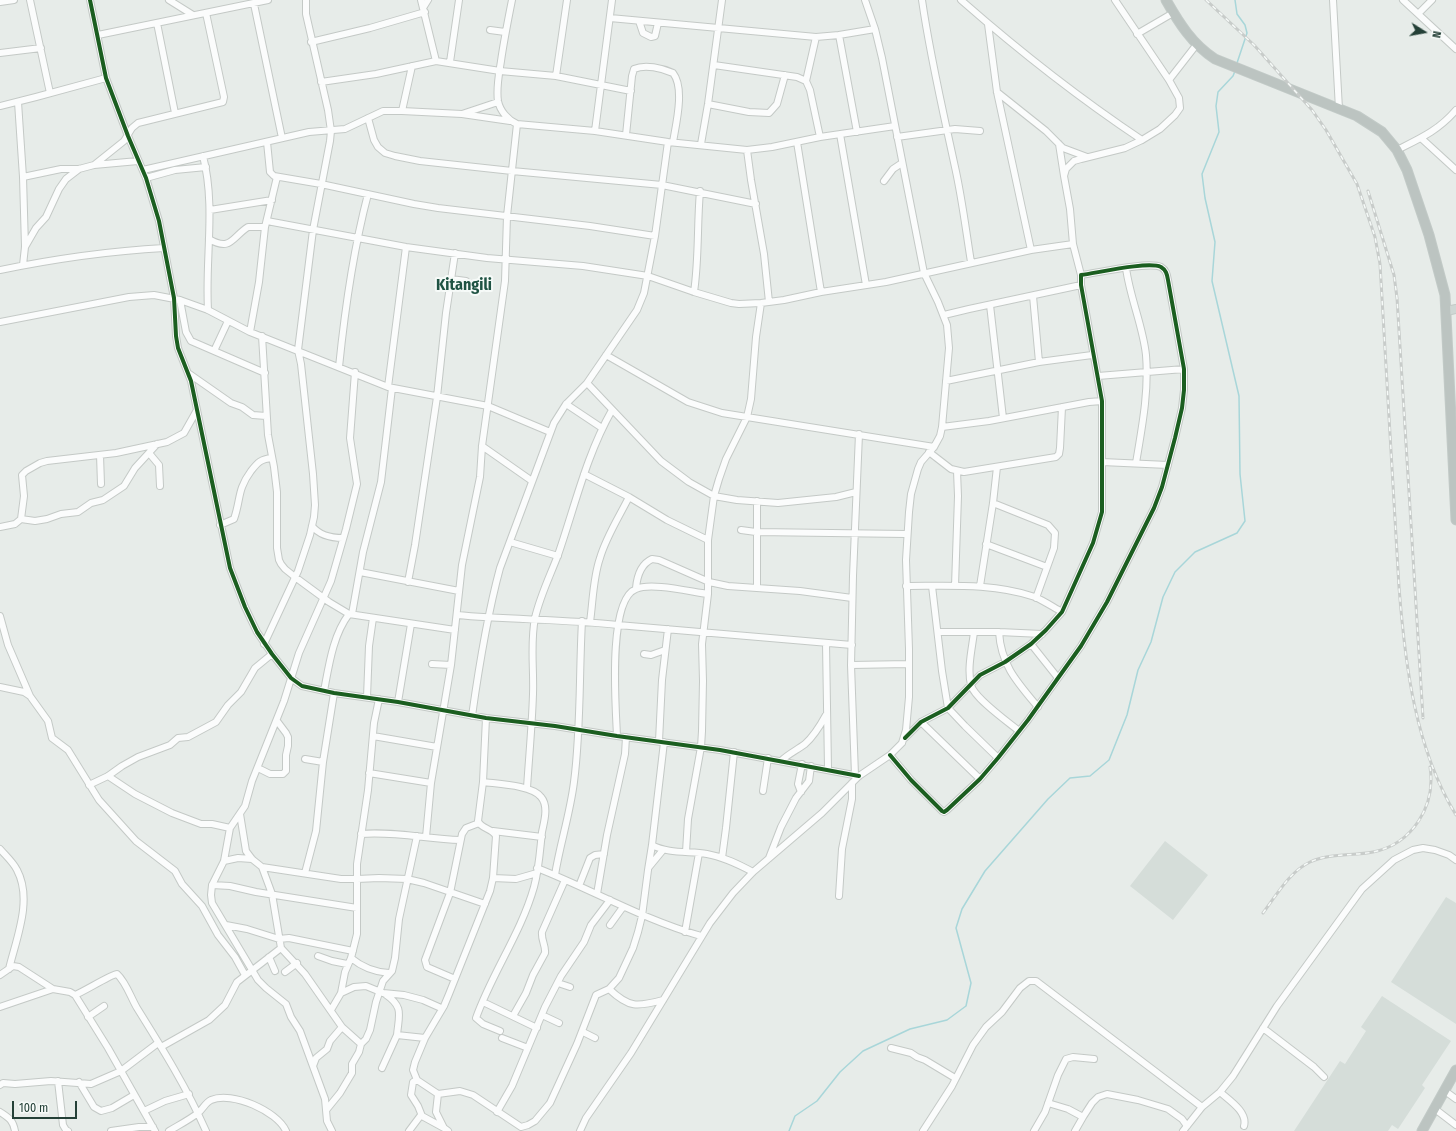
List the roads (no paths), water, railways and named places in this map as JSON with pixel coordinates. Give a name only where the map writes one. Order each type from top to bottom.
[{"type":"highway","points":[[1166,0],[1184,30],[1207,54],[1224,63],[1357,116],[1382,132],[1397,150],[1408,170],[1432,241],[1445,295],[1451,310],[1456,520]]},
{"type":"highway","points":[[1422,1131],[1456,1070]]},
{"type":"street","points":[[0,2],[14,0]]},
{"type":"street","points":[[30,0],[50,93]]},
{"type":"street","points":[[90,0],[106,78],[146,178],[159,220],[164,248],[188,338],[193,343],[265,373]]},
{"type":"street","points":[[169,0],[193,15]]},
{"type":"street","points":[[232,0],[232,8]]},
{"type":"street","points":[[98,35],[268,0]]},
{"type":"street","points":[[264,644],[295,577],[312,526],[315,505],[313,467],[298,350],[312,230],[331,131],[311,42],[306,14],[306,0]]},
{"type":"street","points":[[421,0],[436,61]]},
{"type":"street","points":[[311,42],[370,28],[424,10],[428,0]]},
{"type":"street","points":[[450,62],[459,0]]},
{"type":"street","points":[[512,0],[500,71],[498,102],[502,112],[510,120],[517,124],[595,131],[670,142],[701,144],[747,150],[895,126]]},
{"type":"street","points":[[556,76],[567,0]]},
{"type":"street","points":[[595,131],[612,0]]},
{"type":"street","points":[[701,144],[714,65],[722,0]]},
{"type":"street","points":[[865,0],[875,29],[885,73],[924,273],[944,315],[949,336],[942,427],[940,436],[934,447],[922,462],[915,480],[911,494],[906,534],[909,664],[908,713],[905,738]]},
{"type":"street","points":[[922,0],[946,130],[958,181],[971,262]]},
{"type":"street","points":[[961,0],[988,24],[1074,92],[1142,140]]},
{"type":"street","points":[[1064,176],[1066,169],[1074,161],[1125,148],[1142,140],[1160,129],[1175,115],[1180,108],[1179,98],[1169,80],[1115,0]]},
{"type":"street","points":[[1333,0],[1339,108]]},
{"type":"street","points":[[1403,0],[1456,49]]},
{"type":"street","points":[[1418,14],[1432,0]]},
{"type":"street","points":[[254,4],[282,138]]},
{"type":"street","points":[[94,165],[128,136],[132,128],[138,123],[175,113],[217,105],[223,102],[221,78],[206,13]]},
{"type":"street","points":[[1137,34],[1173,13]]},
{"type":"street","points":[[610,18],[816,37],[875,29]]},
{"type":"street","points":[[639,21],[643,33],[651,38],[656,33],[658,23]]},
{"type":"street","points":[[157,23],[175,113]]},
{"type":"street","points":[[988,24],[997,92],[1031,250]]},
{"type":"street","points":[[490,30],[506,32]]},
{"type":"street","points":[[839,35],[858,132]]},
{"type":"street","points":[[816,37],[806,81],[810,90],[820,137]]},
{"type":"street","points":[[1169,80],[1197,44]]},
{"type":"street","points":[[0,53],[41,48]]},
{"type":"street","points":[[321,82],[376,74],[436,61],[500,71],[556,76],[631,91]]},
{"type":"street","points":[[714,65],[797,77],[806,81]]},
{"type":"street","points":[[402,111],[412,66]]},
{"type":"street","points":[[472,716],[488,618],[500,568],[550,432],[558,415],[566,404],[587,383],[606,355],[636,310],[644,293],[655,236],[662,185],[678,108],[679,83],[673,73],[659,68],[635,68],[632,76],[626,136]]},
{"type":"street","points":[[708,104],[749,112],[769,113],[777,104],[785,75]]},
{"type":"street","points":[[0,106],[106,78]]},
{"type":"street","points":[[997,92],[1046,131],[1067,150],[1087,157]]},
{"type":"street","points":[[18,102],[23,177],[25,247],[23,265]]},
{"type":"street","points":[[462,114],[498,102]]},
{"type":"street","points":[[1397,150],[1435,130],[1456,110]]},
{"type":"street","points":[[143,170],[316,131],[345,129],[384,111],[462,114],[510,120]]},
{"type":"street","points":[[368,118],[374,140],[378,147],[386,154],[420,160],[512,171],[662,185],[700,191],[756,204]]},
{"type":"street","points":[[426,837],[431,783],[451,665],[465,550],[477,496],[482,446],[505,281],[507,216],[517,124]]},
{"type":"street","points":[[897,137],[946,130],[965,129],[980,131]]},
{"type":"street","points":[[840,134],[866,285]]},
{"type":"street","points":[[1421,138],[1456,170]]},
{"type":"street","points":[[267,142],[270,172],[271,175],[277,177],[321,184],[420,205],[463,212],[590,226],[655,236]]},
{"type":"street","points":[[797,142],[821,292]]},
{"type":"street","points":[[580,1131],[586,1118],[616,1076],[701,936],[725,903],[753,872],[816,818],[852,783],[857,775],[890,755],[921,722],[948,708],[980,675],[1005,662],[1031,644],[1062,612],[1093,542],[1102,512],[1102,401],[1098,376],[1092,356],[1081,286],[1081,275],[1073,244],[1070,209],[1059,144]]},
{"type":"street","points":[[747,150],[764,254],[769,302]]},
{"type":"street","points":[[203,156],[206,167],[210,210],[207,292],[208,310]]},
{"type":"street","points":[[23,177],[61,169],[79,169],[94,165],[138,161]]},
{"type":"street","points":[[884,181],[893,169],[902,163]]},
{"type":"street","points":[[146,178],[175,170],[206,167]]},
{"type":"street","points":[[25,247],[36,228],[46,217],[59,189],[66,179],[79,169]]},
{"type":"street","points":[[250,332],[259,282],[266,224],[277,177]]},
{"type":"street","points":[[694,292],[697,266],[697,219],[700,191]]},
{"type":"street","points":[[339,366],[344,317],[357,238],[368,194]]},
{"type":"street","points":[[210,210],[272,200]]},
{"type":"street","points":[[209,239],[216,243],[225,244],[236,238],[248,227],[266,224],[312,230],[406,247],[487,258],[506,258],[597,268],[648,276],[731,303],[761,303],[784,300],[821,292],[866,285],[1031,250],[1073,244]]},
{"type":"street","points":[[324,691],[338,632],[343,622],[351,614],[363,552],[381,482],[406,247]]},
{"type":"street","points":[[0,270],[23,265],[117,251],[164,248]]},
{"type":"street","points":[[408,582],[437,397],[455,253]]},
{"type":"street","points":[[890,755],[911,780],[943,811],[950,808],[980,779],[998,758],[1038,707],[1081,646],[1107,602],[1154,508],[1168,465],[1182,408],[1184,390],[1184,369],[1172,296],[1166,271],[1153,265],[1081,275]]},
{"type":"street","points":[[1126,268],[1146,355],[1145,409],[1136,463]]},
{"type":"street","points":[[451,278],[466,280]]},
{"type":"street","points":[[944,315],[1081,286]]},
{"type":"street","points":[[0,322],[138,296],[154,295],[177,299],[208,310],[250,332],[390,387],[488,406],[550,432]]},
{"type":"street","points":[[1033,296],[1039,362]]},
{"type":"street","points":[[177,299],[176,336],[178,348],[188,373],[197,410],[220,525],[233,578],[246,610],[264,644],[291,678],[302,686],[334,693],[398,702],[472,716],[578,729],[734,752],[857,775]]},
{"type":"street","points":[[686,852],[688,819],[701,747],[703,710],[702,644],[708,594],[708,540],[714,496],[726,459],[746,417],[751,399],[756,337],[761,303]]},
{"type":"street","points":[[990,305],[1003,418]]},
{"type":"street","points":[[214,351],[228,320]]},
{"type":"street","points":[[262,336],[266,416],[277,492],[278,554],[281,564],[295,577],[323,597],[351,614],[455,630]]},
{"type":"street","points":[[606,355],[688,402],[722,413],[934,447]]},
{"type":"street","points":[[946,381],[1039,362],[1092,356]]},
{"type":"street","points":[[1098,376],[1184,369]]},
{"type":"street","points":[[332,1131],[328,1121],[325,1099],[311,1059],[300,1031],[291,1017],[288,1007],[281,999],[266,988],[252,969],[212,903],[211,895],[212,885],[224,861],[230,828],[245,806],[252,781],[277,721],[299,653],[331,581],[343,538],[357,484],[350,438],[355,372]]},
{"type":"street","points":[[188,373],[231,403],[242,407],[253,415],[266,416]]},
{"type":"street","points":[[587,383],[661,461],[689,482],[714,496],[726,499],[786,503],[836,497],[856,492]]},
{"type":"street","points":[[942,427],[1102,401]]},
{"type":"street","points":[[566,404],[602,428]]},
{"type":"street","points":[[929,452],[942,463],[957,471],[972,472],[1058,456],[1061,436],[1062,407]]},
{"type":"street","points":[[0,527],[15,524],[21,519],[24,496],[22,475],[24,472],[40,463],[136,449],[174,439],[184,432],[197,410]]},
{"type":"street","points":[[527,788],[535,619],[540,600],[558,556],[584,474],[602,428],[612,410]]},
{"type":"street","points":[[857,775],[851,665],[852,598],[859,434]]},
{"type":"street","points":[[21,519],[47,519],[61,514],[78,512],[91,503],[103,500],[124,486],[132,471],[157,444]]},
{"type":"street","points":[[482,446],[532,482]]},
{"type":"street","points":[[149,453],[159,465],[160,486]]},
{"type":"street","points":[[100,455],[101,484]]},
{"type":"street","points":[[220,525],[234,519],[244,481],[258,463],[262,460],[272,458]]},
{"type":"street","points":[[1102,462],[1168,465]]},
{"type":"street","points":[[980,586],[997,467]]},
{"type":"street","points":[[955,586],[958,496],[957,471]]},
{"type":"street","points":[[584,474],[629,497],[667,520],[708,540]]},
{"type":"street","points":[[590,622],[600,556],[610,532],[629,497]]},
{"type":"street","points":[[757,501],[757,588]]},
{"type":"street","points":[[993,503],[1040,522],[1053,529],[1056,536],[1055,542],[1036,598]]},
{"type":"street","points":[[312,526],[326,536],[343,538]]},
{"type":"street","points":[[741,530],[756,532],[906,534]]},
{"type":"street","points":[[510,542],[558,556]]},
{"type":"street","points":[[986,544],[1047,567]]},
{"type":"street","points":[[636,588],[640,570],[652,559],[659,560],[708,582],[728,586],[800,591],[852,598]]},
{"type":"street","points":[[360,572],[459,591]]},
{"type":"street","points":[[906,586],[980,586],[1007,590],[1036,598],[1062,612]]},
{"type":"street","points":[[932,586],[948,708],[998,758]]},
{"type":"street","points":[[618,736],[615,684],[618,625],[630,592],[636,588],[654,587],[708,594]]},
{"type":"street","points":[[457,615],[488,618],[582,621],[852,645]]},
{"type":"street","points":[[0,616],[8,645],[30,696],[48,721],[52,738],[68,750],[89,786],[106,809],[136,841],[175,871],[182,884],[202,906],[218,935],[235,956],[245,975]]},
{"type":"street","points":[[367,697],[369,646],[373,618]]},
{"type":"street","points":[[555,875],[573,792],[578,729],[582,621]]},
{"type":"street","points":[[398,702],[411,624]]},
{"type":"street","points":[[493,831],[496,840],[493,878],[485,904],[446,1001],[426,1038],[414,1066],[417,1080],[438,1094],[457,1091],[478,1097],[484,1103],[521,1127],[528,1126],[535,1122],[550,1103],[583,1032],[596,995],[609,989],[619,978],[633,948],[642,916],[652,845],[661,742],[665,650],[668,629]]},
{"type":"street","points":[[938,632],[1042,634]]},
{"type":"street","points":[[974,632],[970,669],[971,685],[978,696],[1019,731]]},
{"type":"street","points":[[999,632],[1000,646],[1005,662],[1022,689],[1038,707]]},
{"type":"street","points":[[826,643],[828,769]]},
{"type":"street","points":[[1031,644],[1058,678]]},
{"type":"street","points":[[644,654],[651,655],[665,650]]},
{"type":"street","points":[[89,786],[108,776],[134,758],[170,744],[178,738],[188,736],[216,722],[241,692],[255,668],[272,654]]},
{"type":"street","points":[[432,664],[451,665]]},
{"type":"street","points":[[851,665],[909,664]]},
{"type":"street","points":[[0,687],[24,692],[30,696]]},
{"type":"street","points":[[305,873],[316,831],[323,762],[334,693]]},
{"type":"street","points":[[331,1010],[341,993],[347,964],[352,955],[356,934],[358,864],[373,736],[379,699]]},
{"type":"street","points":[[781,760],[805,744],[816,732],[827,714]]},
{"type":"street","points":[[478,823],[483,782],[486,718]]},
{"type":"street","points":[[258,768],[273,774],[283,774],[286,771],[288,737],[277,721]]},
{"type":"street","points":[[921,722],[980,779]]},
{"type":"street","points":[[373,736],[437,747]]},
{"type":"street","points":[[597,894],[621,775],[626,737]]},
{"type":"street","points":[[722,858],[734,752]]},
{"type":"street","points":[[763,791],[768,758]]},
{"type":"street","points":[[305,759],[323,762]]},
{"type":"street","points":[[801,792],[798,784],[802,764]]},
{"type":"street","points":[[769,858],[778,834],[808,781],[811,766]]},
{"type":"street","points":[[369,773],[431,783]]},
{"type":"street","points":[[108,776],[135,794],[172,813],[201,824],[212,824],[230,828]]},
{"type":"street","points":[[483,782],[527,788],[540,795],[543,799],[545,813],[537,871],[529,902],[476,1018],[483,1024],[500,1031]]},
{"type":"street","points":[[839,896],[842,849],[852,799],[852,783]]},
{"type":"street","points":[[240,814],[246,851],[262,867],[272,894],[281,948],[297,963],[342,1027],[361,1044]]},
{"type":"street","points":[[478,823],[493,831],[542,837]]},
{"type":"street","points":[[455,979],[427,967],[425,960],[450,893],[462,834],[466,828],[478,823]]},
{"type":"street","points":[[361,834],[376,833],[460,840]]},
{"type":"street","points":[[327,1109],[352,1073],[352,1064],[359,1052],[361,1044],[366,1039],[370,1030],[376,1002],[382,992],[383,981],[392,971],[395,958],[399,919],[417,836]]},
{"type":"street","points":[[652,845],[663,850],[699,853],[722,858],[753,872]]},
{"type":"street","points":[[1185,1128],[1202,1107],[1220,1092],[1277,1006],[1341,917],[1362,889],[1380,871],[1406,853],[1423,848],[1440,851],[1456,860]]},
{"type":"street","points":[[0,849],[17,870],[22,882],[23,892],[22,916],[9,969]]},
{"type":"street","points":[[648,870],[663,850]]},
{"type":"street","points":[[685,932],[699,853]]},
{"type":"street","points":[[579,886],[590,858],[595,855],[604,854]]},
{"type":"street","points":[[224,861],[238,858],[252,858]]},
{"type":"street","points":[[262,867],[341,879],[407,879],[424,883],[485,904]]},
{"type":"street","points":[[493,878],[516,879],[537,871],[555,875],[642,916],[685,932],[701,936]]},
{"type":"street","points":[[514,1016],[526,993],[530,981],[545,954],[542,942],[542,932],[565,880]]},
{"type":"street","points":[[212,885],[230,886],[256,892],[357,908]]},
{"type":"street","points":[[497,1112],[512,1086],[542,1015],[567,966],[584,942],[591,925],[610,900]]},
{"type":"street","points":[[610,924],[623,906]]},
{"type":"street","points":[[226,925],[255,931],[279,939],[289,938],[352,955],[366,969],[376,972],[389,973]]},
{"type":"street","points":[[0,1085],[3,1083],[12,1084],[45,1081],[79,1082],[91,1084],[121,1072],[160,1045],[209,1020],[225,1005],[237,982],[281,948]]},
{"type":"street","points":[[318,956],[332,962],[347,964]]},
{"type":"street","points":[[269,957],[275,971]]},
{"type":"street","points":[[285,972],[297,963]]},
{"type":"street","points":[[0,975],[13,966],[19,967],[53,989],[70,992],[75,995],[154,1129]]},
{"type":"street","points":[[75,995],[98,984],[112,975],[117,974],[189,1094],[206,1131]]},
{"type":"street","points":[[923,1131],[952,1086],[969,1051],[986,1027],[1002,1012],[1020,988],[1029,981],[1036,981],[1202,1107]]},
{"type":"street","points":[[558,983],[570,987]]},
{"type":"street","points":[[341,993],[354,987],[362,986],[373,988],[382,992],[396,1002],[399,1009],[397,1035],[382,1068]]},
{"type":"street","points":[[0,1007],[53,989]]},
{"type":"street","points":[[609,989],[618,997],[638,1006],[663,1000]]},
{"type":"street","points":[[382,992],[404,995],[423,1000],[442,1008]]},
{"type":"street","points":[[483,1002],[537,1028]]},
{"type":"street","points":[[88,1017],[104,1006]]},
{"type":"street","points":[[542,1015],[559,1023]]},
{"type":"street","points":[[313,1066],[316,1058],[326,1049],[330,1041],[342,1027]]},
{"type":"street","points":[[1263,1028],[1314,1067],[1324,1078]]},
{"type":"street","points":[[583,1032],[595,1038]]},
{"type":"street","points":[[397,1035],[426,1038]]},
{"type":"street","points":[[502,1038],[528,1048]]},
{"type":"street","points":[[891,1048],[911,1053],[955,1078]]},
{"type":"street","points":[[1034,1131],[1045,1112],[1058,1075],[1066,1059],[1073,1057],[1094,1059]]},
{"type":"street","points":[[417,1080],[414,1082],[410,1094],[418,1106],[421,1115],[427,1120],[446,1130]]},
{"type":"street","points":[[58,1081],[63,1125],[68,1131]]},
{"type":"street","points":[[79,1082],[94,1107],[101,1111],[112,1108],[124,1100],[134,1096]]},
{"type":"street","points":[[1445,1091],[1456,1100]]},
{"type":"street","points":[[1220,1092],[1244,1115],[1244,1126]]},
{"type":"street","points":[[144,1111],[165,1101],[189,1094]]},
{"type":"street","points":[[438,1094],[436,1112],[446,1130]]},
{"type":"street","points":[[1075,1131],[1083,1117],[1098,1097],[1109,1094],[1138,1100],[1168,1109],[1182,1119],[1185,1128]]},
{"type":"street","points":[[169,1131],[198,1113],[206,1103],[222,1098],[240,1100],[257,1106],[277,1119],[286,1131]]},
{"type":"street","points":[[1048,1103],[1068,1109],[1083,1117]]},
{"type":"street","points":[[1435,1109],[1456,1124]]},
{"type":"street","points":[[0,1112],[10,1118],[13,1122],[15,1131]]},
{"type":"street","points":[[409,1131],[421,1115]]},
{"type":"street","points":[[111,1131],[135,1128],[154,1129]]},
{"type":"waterway","points":[[1235,0],[1237,14],[1245,25],[1247,33],[1237,63]]},
{"type":"waterway","points":[[789,1131],[795,1116],[817,1101],[840,1072],[863,1051],[910,1029],[947,1020],[966,1006],[971,983],[956,928],[962,909],[985,871],[1048,799],[1070,778],[1090,776],[1109,760],[1127,715],[1138,670],[1151,642],[1163,597],[1175,572],[1195,552],[1237,533],[1245,521],[1240,474],[1239,396],[1212,281],[1215,242],[1205,198],[1202,174],[1219,132],[1216,106],[1218,92],[1233,76],[1235,71]]},
{"type":"railway","points":[[1206,0],[1254,45],[1312,110],[1326,130],[1357,184],[1375,237],[1380,264],[1401,616],[1409,675],[1414,705],[1431,762],[1442,789],[1456,815]]},
{"type":"railway","points":[[1368,191],[1394,275],[1397,298],[1423,718]]},
{"type":"railway","points":[[1263,913],[1289,878],[1302,866],[1325,857],[1373,852],[1387,848],[1400,841],[1419,821],[1425,808],[1431,781],[1430,767]]},
{"type":"district","name":"Kitangili","points":[[464,286]]}]
